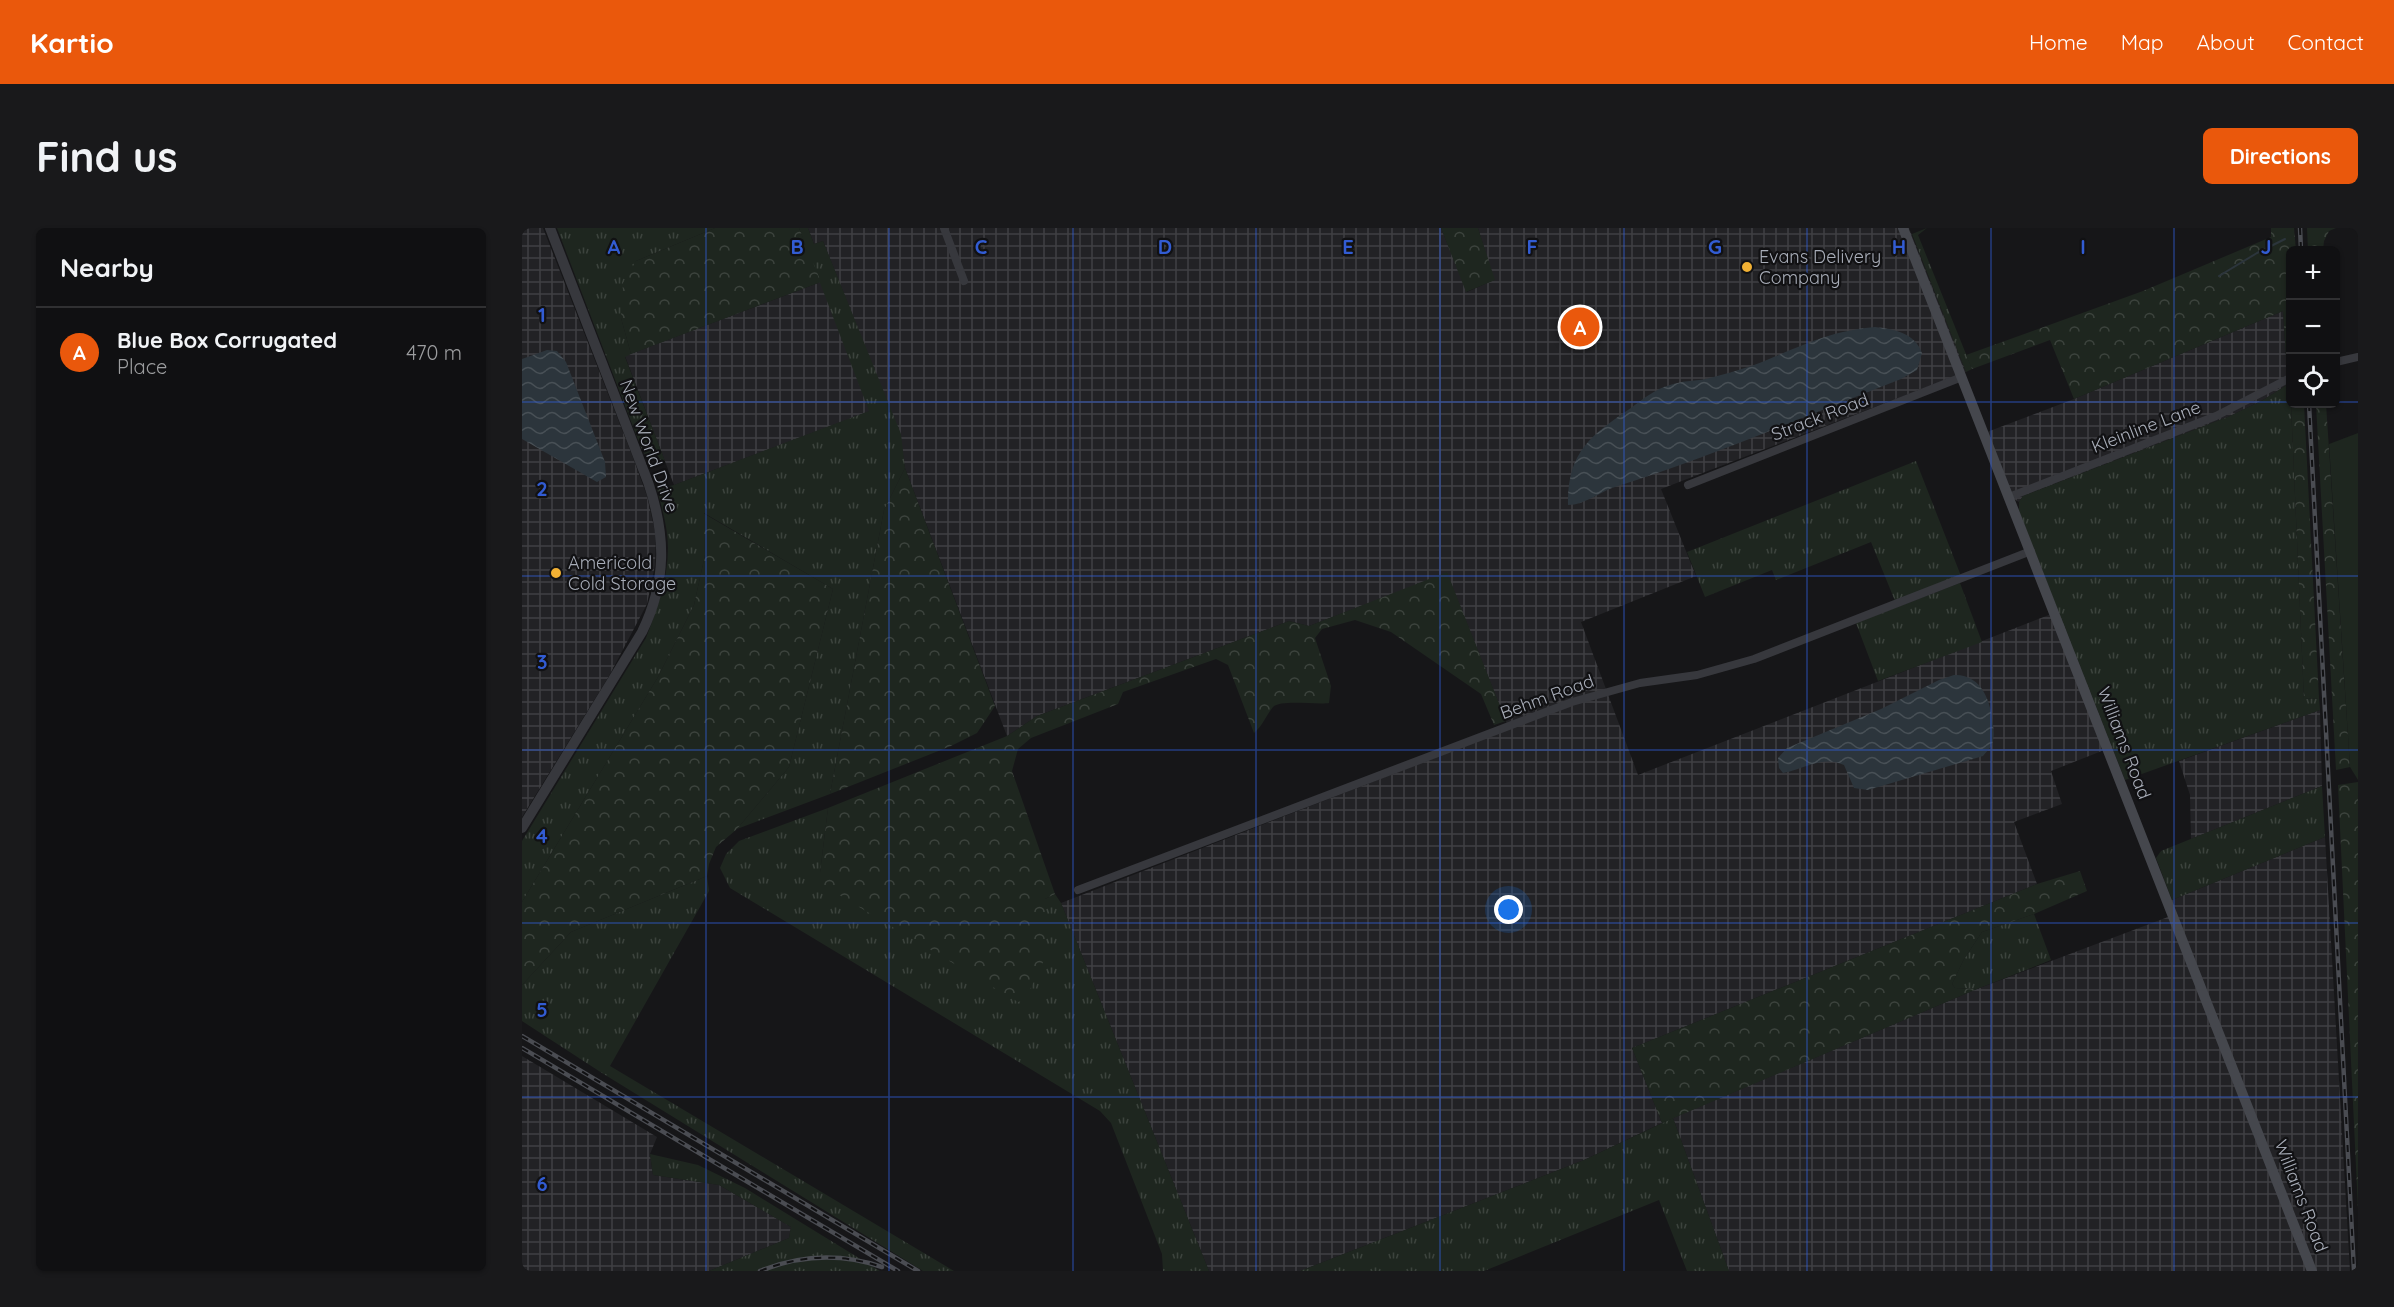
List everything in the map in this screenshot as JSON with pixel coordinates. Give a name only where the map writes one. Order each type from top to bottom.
[{"type":"main road","name":"Williams Road","points":[[1903,228],[2312,1271]]},
{"type":"street","name":"New World Drive","points":[[522,828],[647,622],[658,590],[662,547],[660,520],[648,482],[550,228]]},
{"type":"street","points":[[944,228],[964,281]]},
{"type":"street","points":[[2340,361],[2358,357]]},
{"type":"street","name":"Strack Road","points":[[1688,485],[1962,377]]},
{"type":"street","name":"Kleinline Lane","points":[[2009,497],[2216,416],[2286,380]]},
{"type":"street","name":"Behm Road","points":[[1078,890],[1572,702],[1640,683],[1697,675],[1754,659],[2031,551]]},
{"type":"shaded area","points":[[522,228],[543,228],[632,455],[647,496],[656,536],[655,565],[647,604],[609,676],[522,817]]},
{"type":"shaded area","points":[[808,228],[1441,228],[1467,292],[1494,280],[1478,228],[1909,228],[1966,372],[1661,489],[1696,576],[1581,622],[1638,775],[2059,611],[2112,747],[2051,771],[2062,804],[2014,822],[2037,884],[1632,1048],[1662,1123],[1584,1160],[1300,1271],[1209,1271],[1061,903],[1509,729],[1447,573],[1309,626],[1289,621],[1037,716],[1007,736],[905,468],[900,434],[823,241],[814,244]]},
{"type":"shaded area","points":[[821,282],[870,411],[674,485],[625,356]]},
{"type":"shaded area","points":[[2283,311],[2286,386],[2230,416],[2023,496],[2019,502],[2014,499],[1987,432],[2074,399]]},
{"type":"shaded area","points":[[2320,710],[2322,786],[2191,839],[2190,795],[2179,761]]},
{"type":"shaded area","points":[[2325,837],[2350,1271],[1729,1271],[1673,1118],[1977,989],[2168,917],[2172,900]]},
{"type":"shaded area","points":[[522,1056],[657,1137],[650,1154],[653,1175],[719,1185],[791,1227],[789,1238],[709,1271],[522,1271]]},
{"type":"green space","points":[[557,228],[715,228],[636,261],[621,318],[631,354],[625,357],[665,461],[647,458],[642,450]]},
{"type":"green space","points":[[715,228],[799,228],[821,282],[631,354],[621,318],[623,283],[636,261]]},
{"type":"green space","points":[[799,228],[808,228],[814,244],[823,241],[901,434],[905,468],[884,510],[830,794],[737,829],[789,767],[833,589],[704,513],[705,555],[694,605],[658,677],[522,902],[522,841],[646,638],[658,605],[668,560],[668,541],[657,489],[674,485],[869,411]]},
{"type":"green space","points":[[1441,228],[1478,228],[1495,280],[1466,292]]},
{"type":"green space","points":[[1927,228],[1918,235],[1972,369],[1966,372],[1912,234]]},
{"type":"green space","points":[[2271,228],[2294,228],[2296,246],[2286,246],[2286,358],[2283,311],[2074,399],[2050,340],[1972,369],[1966,355],[2143,291],[2271,237]]},
{"type":"green space","points":[[2307,228],[2336,228],[2329,231],[2323,246],[2308,246]]},
{"type":"green space","points":[[2286,386],[2286,408],[2291,408],[2304,699],[2319,698],[2320,710],[2125,780],[2019,511],[2019,502],[2023,496],[2230,416]]},
{"type":"green space","points":[[2291,408],[2304,408],[2319,698],[2304,699]]},
{"type":"green space","points":[[2316,408],[2326,408],[2350,767],[2336,770]]},
{"type":"green space","points":[[2358,433],[2358,780],[2350,767],[2329,444]]},
{"type":"green space","points":[[1916,461],[1961,576],[1895,601],[1871,542],[1776,580],[1772,570],[1705,597],[1687,552]]},
{"type":"green space","points":[[905,468],[995,706],[977,733],[951,746],[830,794],[884,510]]},
{"type":"green space","points":[[703,513],[833,589],[789,767],[737,829],[716,847],[707,876],[571,932],[522,985],[522,902],[658,677],[694,605],[705,555]]},
{"type":"green space","points":[[1447,572],[1506,721],[1494,725],[1481,694],[1391,632],[1355,620],[1322,629],[1315,638],[1331,686],[1329,703],[1277,705],[1273,707],[1254,733],[1228,665],[1216,659],[1123,692],[1118,704],[1031,738],[1018,749],[1012,771],[1055,894],[1045,899],[1045,958],[1025,1000],[1018,1002],[824,886],[820,873],[828,808],[1007,736],[1037,716],[1289,621],[1309,626]]},
{"type":"green space","points":[[1960,583],[1982,642],[1878,681],[1856,623]]},
{"type":"green space","points":[[2358,782],[2358,1209],[2338,785]]},
{"type":"green space","points":[[2322,786],[2325,837],[2172,900],[2156,858],[2161,851]]},
{"type":"green space","points":[[828,808],[820,873],[1045,958],[1045,899],[1055,894],[1061,903],[1209,1271],[1163,1271],[1162,1254],[1111,1123],[1100,1111],[730,888],[720,868],[726,854],[739,841]]},
{"type":"green space","points":[[2080,871],[2087,891],[2034,914],[1982,932],[1964,959],[1952,984],[1955,988],[1977,989],[1662,1123],[1632,1048],[2037,884]]},
{"type":"green space","points":[[707,876],[709,891],[610,1066],[954,1271],[923,1271],[602,1073],[522,1021],[522,985],[571,932]]},
{"type":"green space","points":[[2034,914],[2051,960],[1977,989],[1955,988],[1952,984],[1964,959],[1982,932]]},
{"type":"green space","points":[[1673,1118],[1729,1271],[1687,1271],[1659,1200],[1484,1271],[1300,1271],[1584,1160]]},
{"type":"green space","points":[[650,1154],[698,1165],[745,1188],[880,1271],[709,1271],[789,1238],[791,1227],[719,1185],[653,1175]]},
{"type":"water","points":[[1875,327],[1903,333],[1919,346],[1922,353],[1917,370],[1901,379],[1759,435],[1609,489],[1586,501],[1568,505],[1572,471],[1584,447],[1604,427],[1654,392],[1674,384],[1706,379],[1748,367],[1827,336]]},
{"type":"water","points":[[547,350],[557,351],[566,362],[605,462],[606,477],[597,482],[522,439],[522,359]]},
{"type":"water","points":[[1954,675],[1972,679],[1978,684],[1990,707],[1993,737],[1991,746],[1983,756],[1868,790],[1854,788],[1844,765],[1836,762],[1821,762],[1783,773],[1779,768],[1778,758],[1787,748],[1881,709],[1939,680]]},
{"type":"waterway","points":[[2219,276],[2285,239]]},
{"type":"railway","points":[[2300,228],[2301,246]]},
{"type":"railway","points":[[2309,408],[2354,1271]]},
{"type":"railway","points":[[522,1036],[918,1271]]},
{"type":"railway","points":[[522,1048],[898,1271]]},
{"type":"railway","points":[[760,1271],[790,1262],[821,1258],[851,1259],[882,1267]]},
{"type":"place","name":"Evans Delivery Company","points":[[1747,267]]},
{"type":"place","name":"Blue Box Corrugated","points":[[1580,327]]},
{"type":"place","name":"Americold Cold Storage","points":[[556,573]]}]
